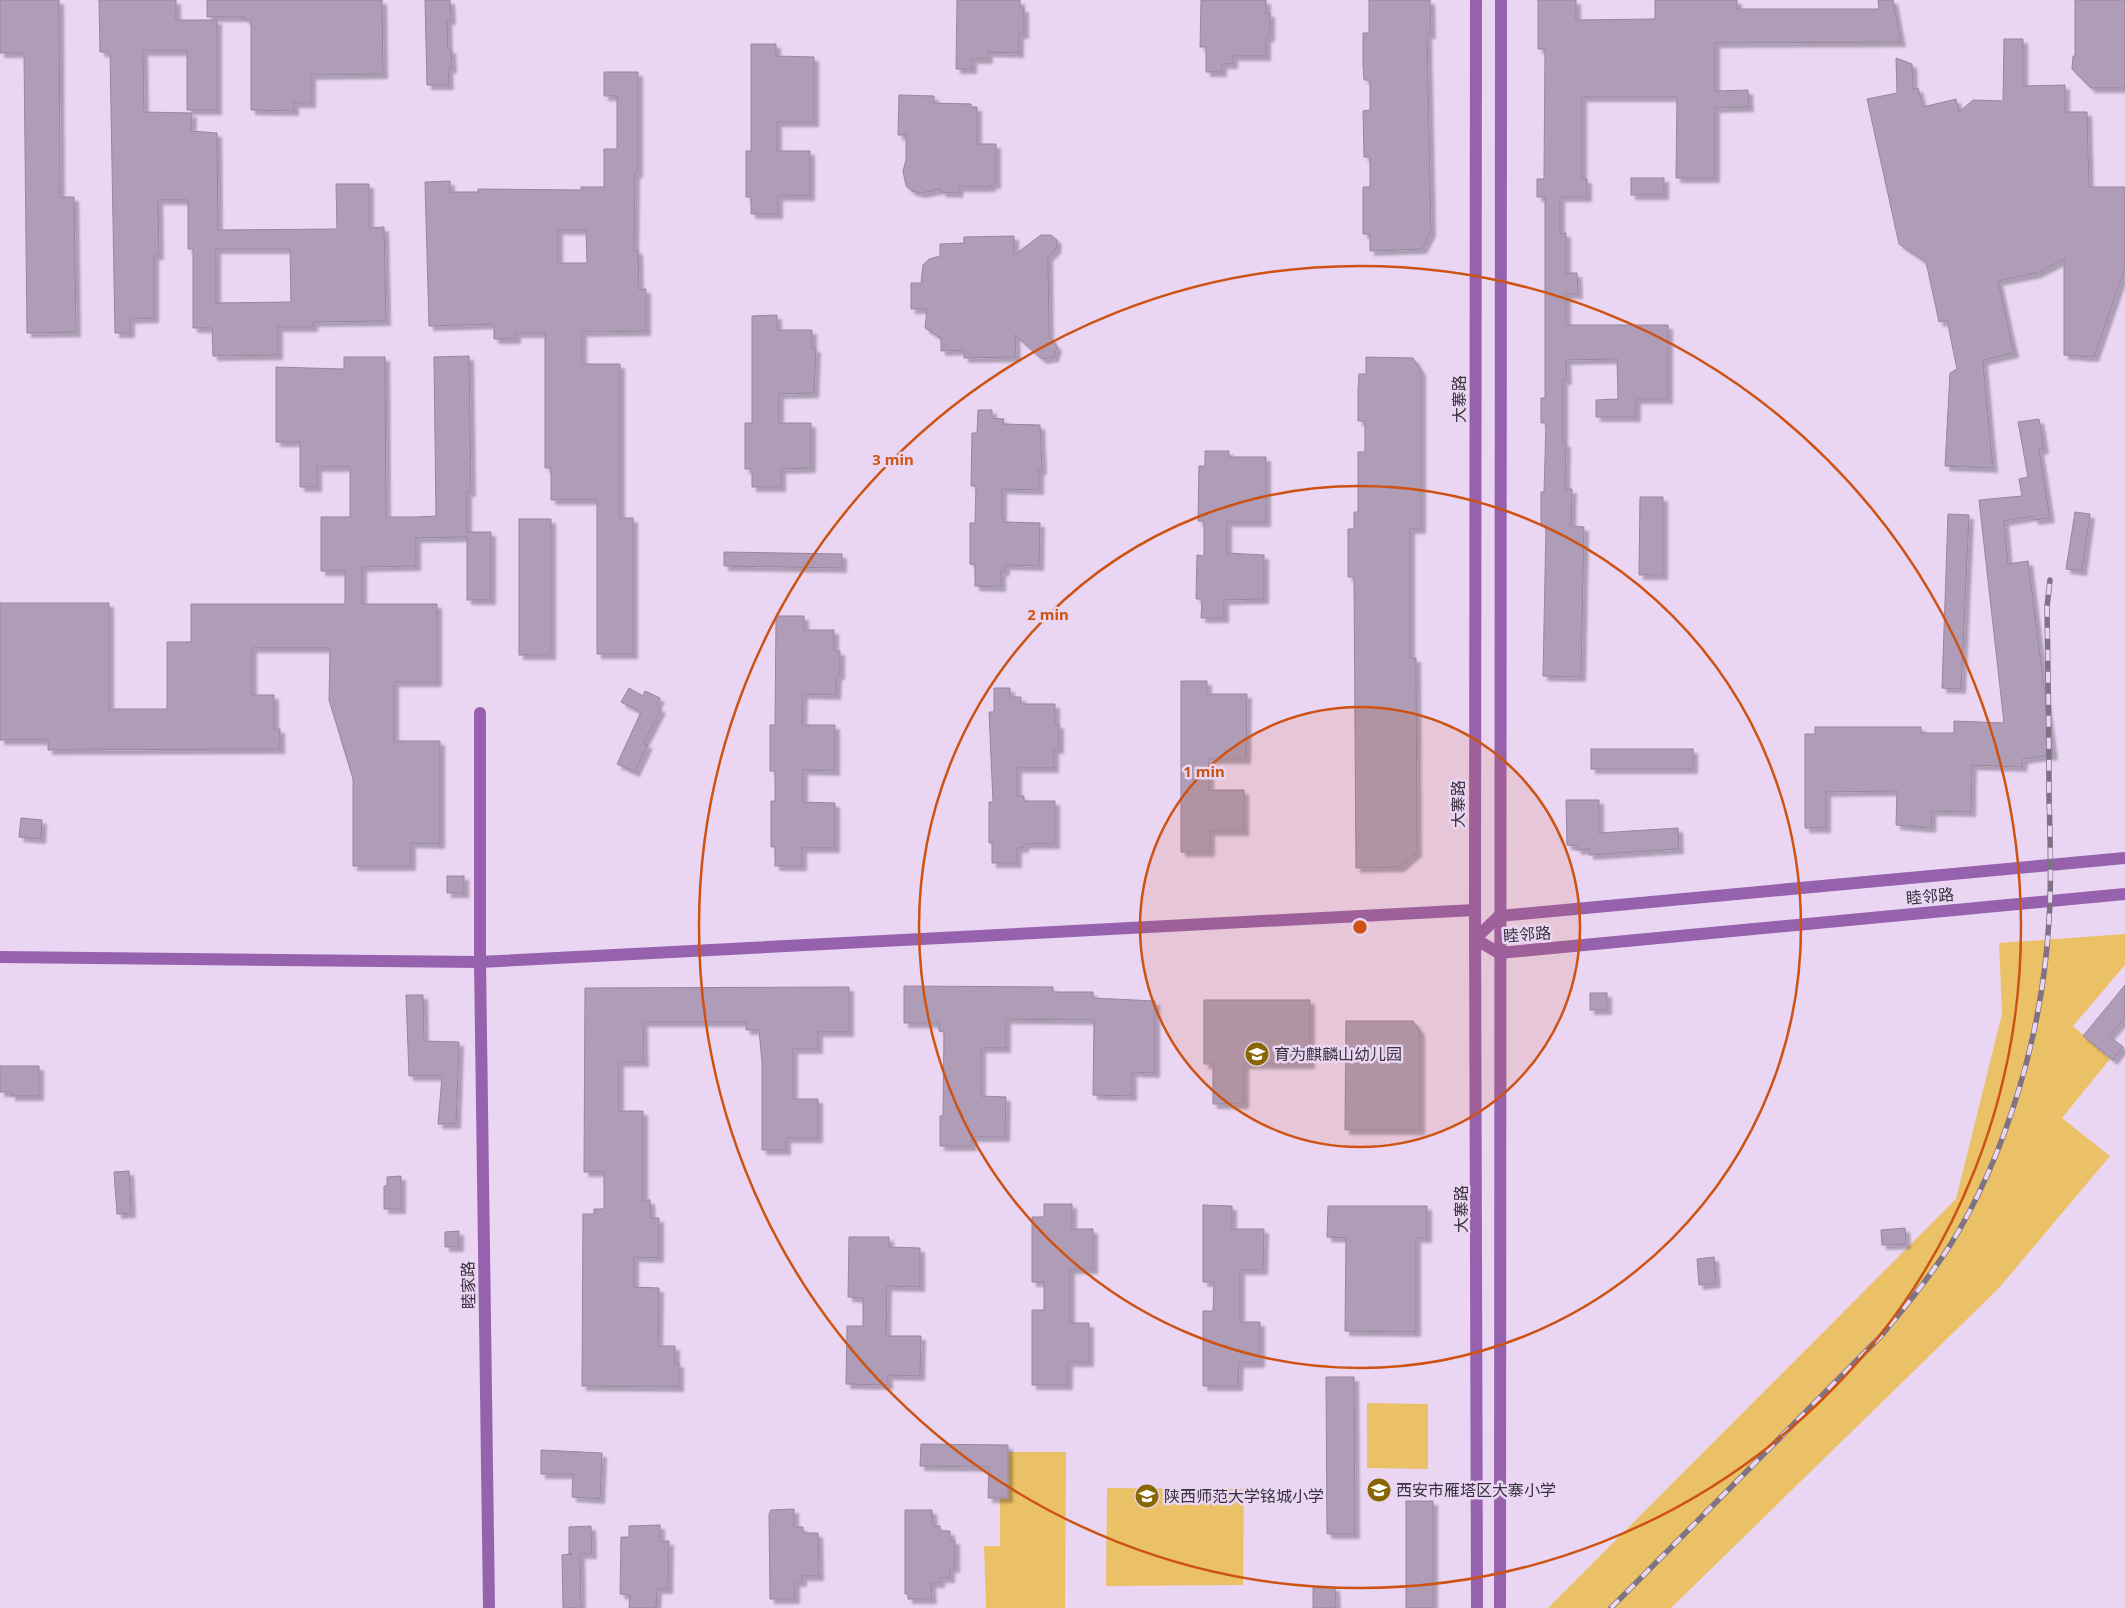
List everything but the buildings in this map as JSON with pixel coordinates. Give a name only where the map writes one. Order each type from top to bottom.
[{"type":"street","name":"大寨路","points":[[1476,0],[1475,938],[1477,1608]]},
{"type":"street","points":[[1500,1608],[1501,0]]},
{"type":"street","name":"睦家路","points":[[480,713],[480,962],[489,1608]]},
{"type":"street","name":"睦邻路","points":[[2125,858],[1499,916],[1475,938],[1499,953],[2125,894]]},
{"type":"street","points":[[0,958],[480,962],[1475,910]]},
{"type":"shaded area","points":[[2125,934],[2125,965],[2073,1026],[2110,1059],[2062,1118],[2110,1156],[1998,1289],[1671,1608],[1548,1608],[1956,1199],[2002,1014],[1999,943]]},
{"type":"shaded area","points":[[1367,1403],[1428,1404],[1428,1469],[1367,1468]]},
{"type":"shaded area","points":[[1000,1452],[1066,1452],[1065,1608],[986,1608],[984,1546],[1000,1546]]},
{"type":"shaded area","points":[[1107,1488],[1244,1489],[1243,1585],[1106,1586]]},
{"type":"railway","points":[[1611,1608],[1881,1336],[1925,1281],[1949,1247],[1989,1172],[2019,1090],[2039,1004],[2045,962],[2050,889],[2047,607],[2050,580]]},
{"type":"place","name":"育为麒麟山幼儿园","points":[[1257,1054]]},
{"type":"place","name":"西安市雁塔区大寨小学","points":[[1379,1490]]},
{"type":"place","name":"陕西师范大学铭城小学","points":[[1147,1496]]}]
